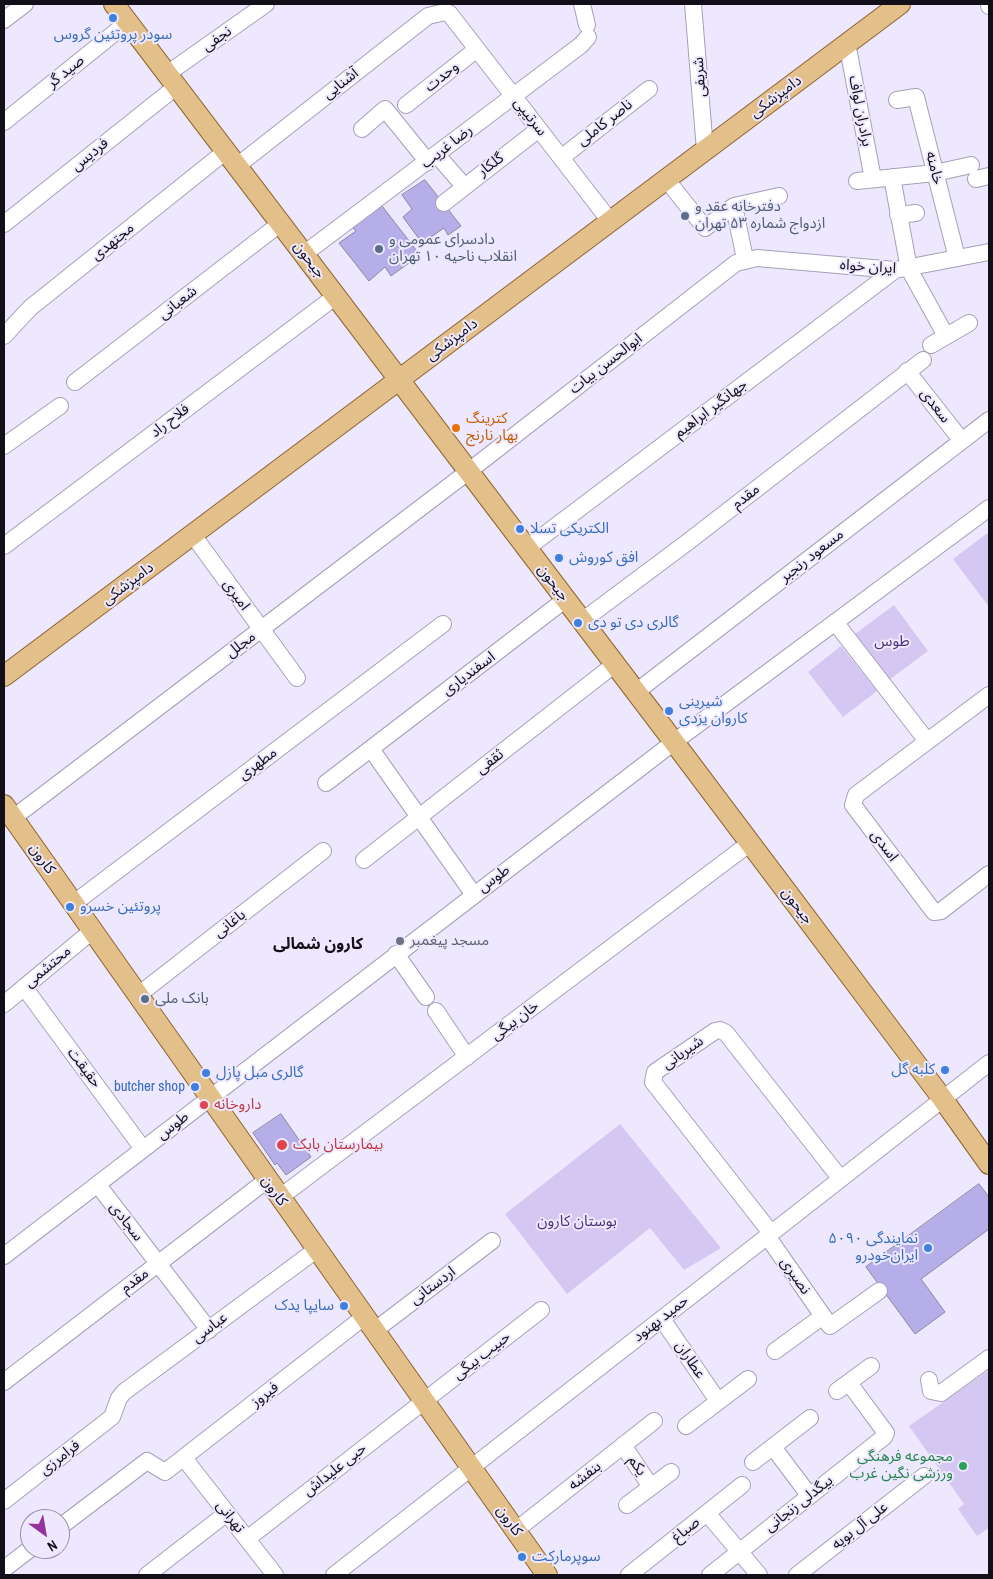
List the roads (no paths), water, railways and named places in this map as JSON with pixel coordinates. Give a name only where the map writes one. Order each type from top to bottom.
[{"type":"main road","name":"جیحون","points":[[114,4],[674,742],[942,1098],[989,1164]]},
{"type":"main road","name":"دامپزشکی","points":[[4,676],[847,44],[894,6]]},
{"type":"main road","name":"کارون","points":[[8,812],[545,1575]]},
{"type":"street","points":[[4,20],[25,4]]},
{"type":"street","name":"نجفی","points":[[172,80],[266,4]]},
{"type":"street","name":"رضا غریب","points":[[304,254],[581,45],[587,31],[582,4]]},
{"type":"street","name":"شریفی","points":[[693,4],[705,150]]},
{"type":"street","name":"آشنایی","points":[[231,158],[427,10],[449,13]]},
{"type":"street","name":"سرتیپی","points":[[449,13],[610,221]]},
{"type":"street","name":"صید گر","points":[[4,122],[128,22]]},
{"type":"street","name":"برادران لواف","points":[[847,44],[865,180],[892,177]]},
{"type":"street","name":"وحدت","points":[[406,106],[477,49]]},
{"type":"street","name":"فردیس","points":[[4,224],[172,80]]},
{"type":"street","name":"ناصر کاملی","points":[[561,158],[649,88]]},
{"type":"street","name":"خامنه","points":[[896,100],[916,96],[957,258]]},
{"type":"street","points":[[362,129],[385,108],[432,158],[464,186]]},
{"type":"street","name":"گلکار","points":[[444,203],[539,129]]},
{"type":"street","name":"مجتهدی","points":[[4,336],[30,308],[231,158]]},
{"type":"street","points":[[946,336],[902,269],[898,215],[892,177],[935,173],[979,173]]},
{"type":"street","points":[[666,179],[705,228],[734,206],[779,196]]},
{"type":"street","points":[[734,206],[745,259]]},
{"type":"street","points":[[898,215],[916,213]]},
{"type":"street","name":"شعبانی","points":[[74,382],[281,223]]},
{"type":"street","name":"ایران خواه","points":[[745,259],[756,258],[902,269],[989,252]]},
{"type":"street","name":"ابوالحسن بیات","points":[[468,471],[729,267],[745,259]]},
{"type":"street","name":"جهانگیر ابراهیم","points":[[527,548],[902,269]]},
{"type":"street","name":"فلاح راد","points":[[4,546],[336,296]]},
{"type":"street","points":[[931,344],[969,323]]},
{"type":"street","name":"مقدم","points":[[582,621],[697,535],[923,360]]},
{"type":"street","name":"سعدی","points":[[907,371],[962,441]]},
{"type":"street","points":[[4,446],[60,406]]},
{"type":"street","name":"مسعود رنجبر","points":[[636,692],[989,420]]},
{"type":"street","name":"مجلل","points":[[8,812],[261,629],[468,471]]},
{"type":"street","name":"طوس","points":[[4,1256],[674,742],[989,508]]},
{"type":"street","name":"امیری","points":[[193,535],[297,678]]},
{"type":"street","name":"اسفندیاری","points":[[326,783],[566,599]]},
{"type":"street","points":[[835,622],[927,741]]},
{"type":"street","name":"مطهری","points":[[73,904],[443,624]]},
{"type":"street","name":"ثقفی","points":[[364,860],[615,664]]},
{"type":"street","name":"اسدی","points":[[989,695],[856,795],[853,805],[934,912],[941,911],[989,874]]},
{"type":"street","points":[[371,748],[474,895]]},
{"type":"street","name":"خان بیگی","points":[[280,1198],[750,843]]},
{"type":"street","name":"باغانی","points":[[137,996],[323,851]]},
{"type":"street","name":"محتشمی","points":[[4,1004],[92,931]]},
{"type":"street","points":[[396,954],[426,998]]},
{"type":"street","name":"حقیقت","points":[[24,987],[144,1149]]},
{"type":"street","points":[[436,1012],[467,1057]]},
{"type":"street","name":"شیربانی","points":[[769,1235],[653,1082],[655,1072],[715,1031],[720,1030],[726,1033],[840,1178]]},
{"type":"street","name":"حمید بهنود","points":[[334,1575],[989,1062]]},
{"type":"street","name":"مقدم","points":[[4,1382],[266,1180]]},
{"type":"street","name":"سجادی","points":[[98,1185],[209,1330]]},
{"type":"street","name":"نصیری","points":[[769,1235],[823,1316]]},
{"type":"street","name":"اردستانی","points":[[369,1324],[492,1241]]},
{"type":"street","name":"عباسی","points":[[114,1414],[119,1398],[124,1392],[316,1250]]},
{"type":"street","points":[[775,1351],[823,1316],[830,1326],[879,1292]]},
{"type":"street","name":"حبیب بیگی","points":[[424,1402],[541,1310]]},
{"type":"street","name":"عطاران","points":[[662,1318],[718,1402]]},
{"type":"street","name":"فیروز","points":[[70,1519],[147,1461],[165,1472],[369,1324]]},
{"type":"street","points":[[929,1380],[931,1391],[941,1393],[989,1358]]},
{"type":"street","name":"بیگدلی زنجانی","points":[[710,1575],[886,1434],[843,1387],[871,1366]]},
{"type":"street","points":[[686,1426],[748,1379]]},
{"type":"street","name":"حبی علیداش","points":[[247,1539],[424,1402]]},
{"type":"street","name":"فرامرزی","points":[[4,1500],[114,1414]]},
{"type":"street","points":[[754,1462],[810,1418]]},
{"type":"street","name":"بنفشه","points":[[515,1531],[654,1421]]},
{"type":"street","name":"یکم","points":[[623,1445],[652,1486]]},
{"type":"street","points":[[773,1447],[809,1495]]},
{"type":"street","name":"تهرانی","points":[[184,1458],[275,1575]]},
{"type":"street","name":"یکم","points":[[627,1505],[671,1472]]},
{"type":"street","name":"علی آل بویه","points":[[797,1575],[924,1476]]},
{"type":"street","name":"صباغ","points":[[629,1575],[742,1485]]},
{"type":"street","points":[[147,1575],[227,1513]]},
{"type":"street","points":[[707,1513],[759,1575]]},
{"type":"street","points":[[4,1569],[20,1557]]},
{"type":"place","name":"سودر پروتئین گروس","points":[[113,18]]},
{"type":"place","name":"دفترخانه عقد و ازدواج شماره ۵۳ تهران","points":[[685,216]]},
{"type":"place","name":"دادسرای عمومی و انقلاب ناحیه ۱۰ تهران","points":[[379,249]]},
{"type":"place","name":"کترینگ بهار نارنج","points":[[456,428]]},
{"type":"place","name":"الکتریکی تسلا","points":[[520,529]]},
{"type":"place","name":"افق کوروش","points":[[559,558]]},
{"type":"place","name":"گالری دی تو دی","points":[[578,623]]},
{"type":"place","name":"شیرینی کاروان یزدی","points":[[669,711]]},
{"type":"place","name":"پروتئین خسرو","points":[[70,907]]},
{"type":"place","name":"مسجد پیغمبر","points":[[400,941]]},
{"type":"place","name":"بانک ملی","points":[[145,999]]},
{"type":"place","name":"کلبه گل","points":[[945,1070]]},
{"type":"place","name":"گالری مبل پازل","points":[[206,1073]]},
{"type":"place","name":"butcher shop","points":[[195,1087]]},
{"type":"place","name":"داروخانه","points":[[204,1105]]},
{"type":"place","name":"بیمارستان بابک","points":[[282,1145]]},
{"type":"place","name":"نمایندگی ۵۰۹۰ ایران‌خودرو","points":[[928,1248]]},
{"type":"place","name":"سایپا یدک","points":[[344,1306]]},
{"type":"place","name":"مجموعه فرهنگی ورزشی نگین غرب","points":[[963,1466]]},
{"type":"place","name":"سوپرمارکت","points":[[522,1557]]},
{"type":"district","name":"کارون شمالی","points":[[318,945]]},
{"type":"park label","name":"بوستان کارون","points":[[577,1222]]}]
